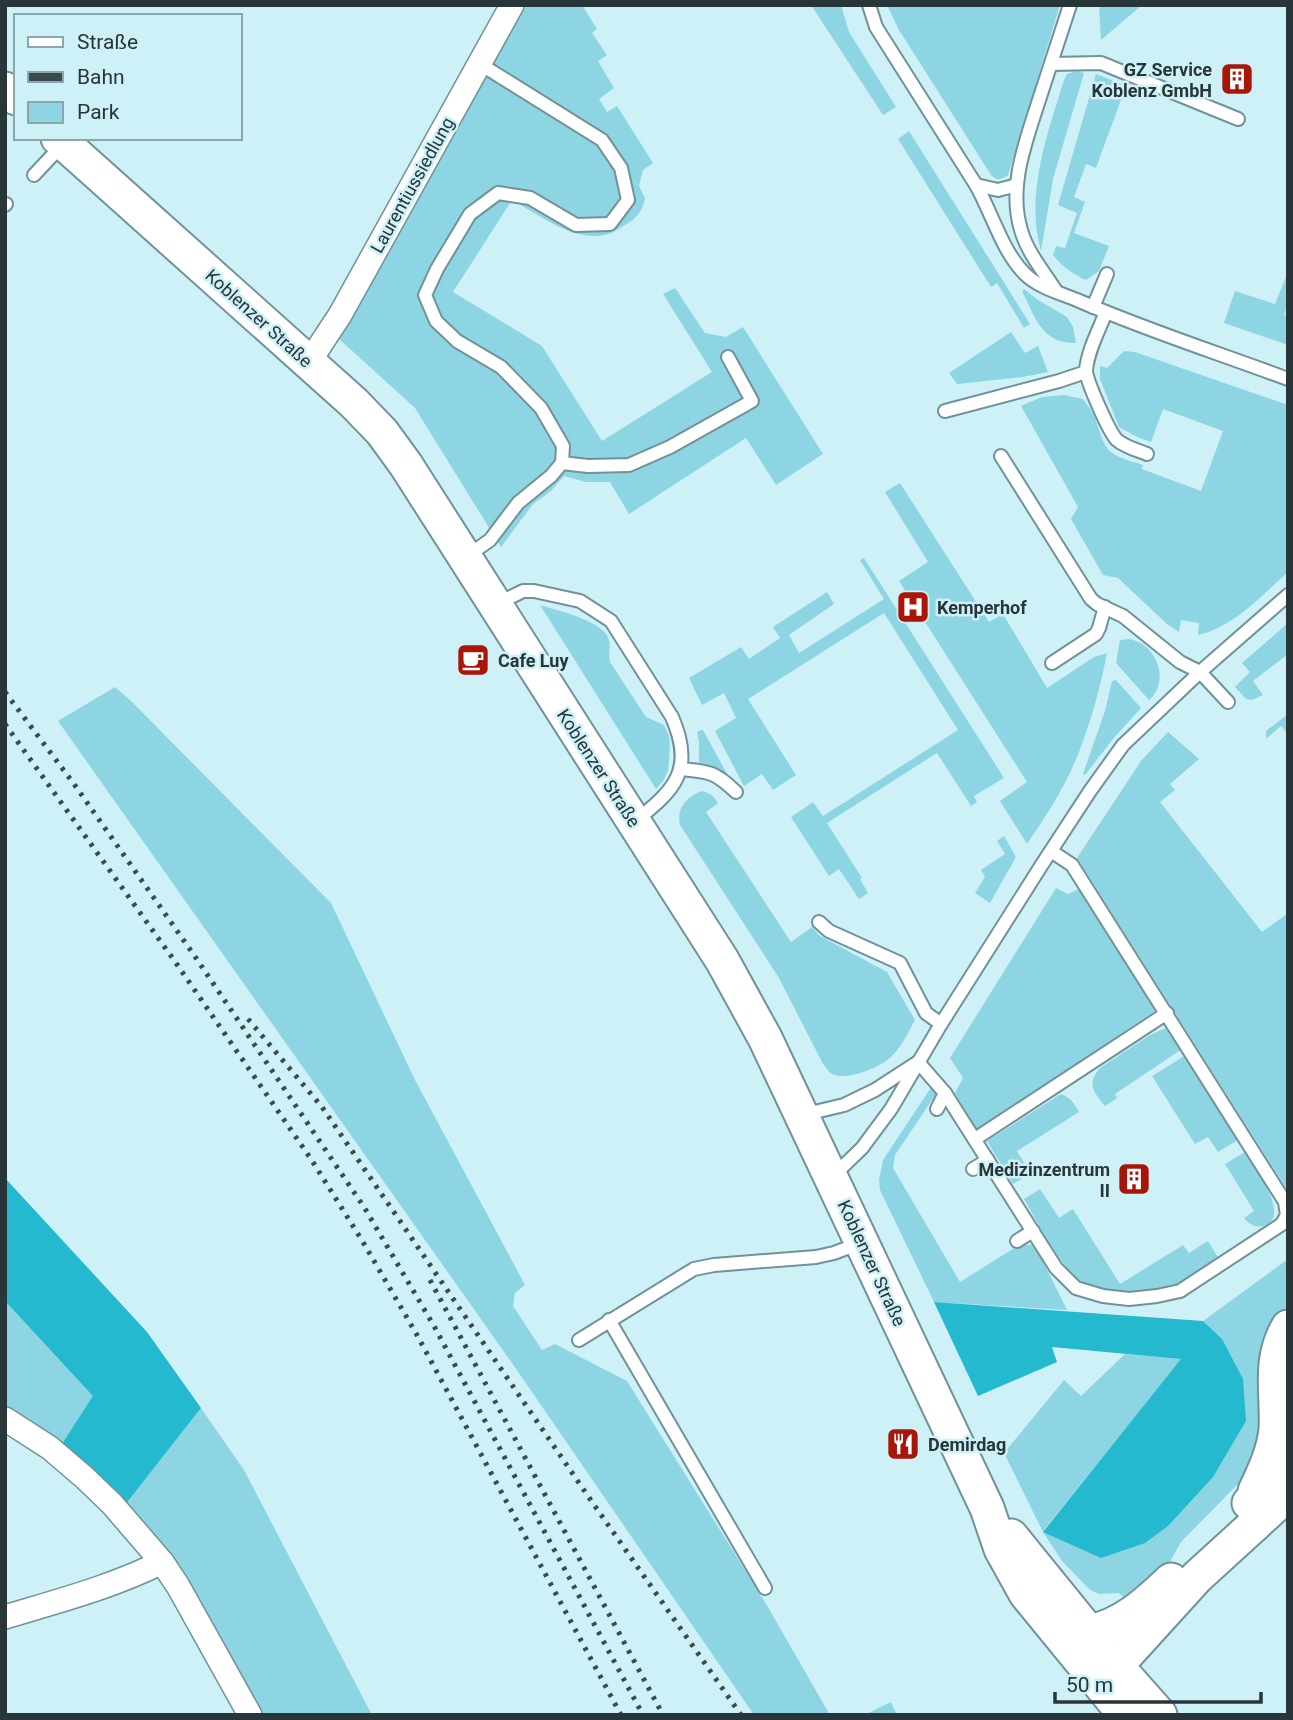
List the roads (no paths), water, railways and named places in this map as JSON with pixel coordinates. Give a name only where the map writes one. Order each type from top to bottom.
[{"type":"street","name":"Laurentiussiedlung","points":[[309,362],[340,315],[512,5]]},
{"type":"street","name":"Koblenzer Straße","points":[[61,141],[309,362],[367,416],[394,447],[728,970],[765,1038],[832,1177],[986,1508],[1000,1549],[1026,1594],[1105,1670],[1160,1715]]},
{"type":"street","points":[[1250,1503],[1274,1443],[1277,1406],[1274,1375],[1279,1345],[1288,1327]]},
{"type":"street","points":[[5,1419],[50,1448],[85,1478],[112,1504],[162,1562],[250,1715]]},
{"type":"street","points":[[1089,1632],[1110,1627],[1127,1618],[1161,1590],[1288,1466]]},
{"type":"street","points":[[1105,1670],[1128,1653],[1197,1577],[1288,1494]]},
{"type":"street","name":"Koblenzer Straße","points":[[986,1508],[1089,1632],[1125,1715]]},
{"type":"street","points":[[5,1617],[140,1573],[162,1562]]},
{"type":"lane","points":[[869,5],[876,27],[976,185],[1005,245],[1021,270],[1036,283],[1093,307],[1288,379]]},
{"type":"lane","points":[[1056,291],[1023,236],[1018,218],[1017,185],[1021,160],[1070,5]]},
{"type":"lane","points":[[1051,64],[1101,63],[1238,119]]},
{"type":"lane","points":[[465,557],[495,536],[518,503],[551,476],[562,463],[563,446],[541,408],[501,367],[457,341],[436,321],[425,295],[437,269],[470,214],[498,193],[530,198],[576,225],[610,224],[628,200],[621,168],[602,140],[480,64]]},
{"type":"lane","points":[[34,175],[61,141]]},
{"type":"lane","points":[[976,185],[998,190],[1017,185]]},
{"type":"lane","points":[[1093,307],[1107,274]]},
{"type":"lane","points":[[1106,312],[1090,352],[1086,372],[1092,391],[1116,439],[1125,446],[1147,454]]},
{"type":"lane","points":[[562,463],[589,466],[629,465],[670,447],[752,401],[728,357]]},
{"type":"lane","points":[[945,411],[1086,372]]},
{"type":"lane","points":[[1001,456],[1091,599],[1124,616],[1180,662],[1200,672],[1228,702]]},
{"type":"lane","points":[[495,605],[523,590],[534,591],[580,601],[611,621],[672,717],[679,734],[680,769],[672,788],[659,803],[634,822]]},
{"type":"lane","points":[[832,1177],[862,1148],[891,1109],[941,1024],[1051,851],[1123,745],[1200,672],[1288,595]]},
{"type":"lane","points":[[1052,663],[1096,634],[1105,607]]},
{"type":"lane","points":[[680,769],[719,776],[736,792]]},
{"type":"lane","points":[[918,1062],[946,1093],[1056,1268],[1076,1287],[1102,1296],[1129,1299],[1180,1291],[1282,1224],[1287,1215],[1286,1202],[1072,865],[1051,851]]},
{"type":"lane","points":[[819,922],[829,931],[900,963],[926,1013],[941,1024]]},
{"type":"lane","points":[[975,1139],[1167,1013]]},
{"type":"lane","points":[[802,1115],[844,1105],[875,1090],[918,1062]]},
{"type":"lane","points":[[937,1109],[946,1093]]},
{"type":"lane","points":[[973,1169],[988,1160]]},
{"type":"lane","points":[[1017,1241],[1033,1231]]},
{"type":"lane","points":[[579,1339],[703,1266],[816,1256],[834,1253],[862,1242]]},
{"type":"lane","points":[[609,1320],[765,1588]]},
{"type":"railway","points":[[5,692],[74,784],[194,955],[364,1207],[434,1326],[643,1715]]},
{"type":"railway","points":[[5,724],[176,963],[311,1159],[363,1242],[417,1335],[621,1715]]},
{"type":"railway","points":[[248,1019],[322,1107],[741,1715]]},
{"type":"railway","points":[[430,1280],[663,1715]]},
{"type":"place","name":"GZ Service Koblenz GmbH","points":[[1237,79]]},
{"type":"place","name":"Kemperhof","points":[[913,607]]},
{"type":"place","name":"Cafe Luy","points":[[473,660]]},
{"type":"place","name":"Medizinzentrum II","points":[[1134,1179]]},
{"type":"place","name":"Demirdag","points":[[903,1444]]}]
